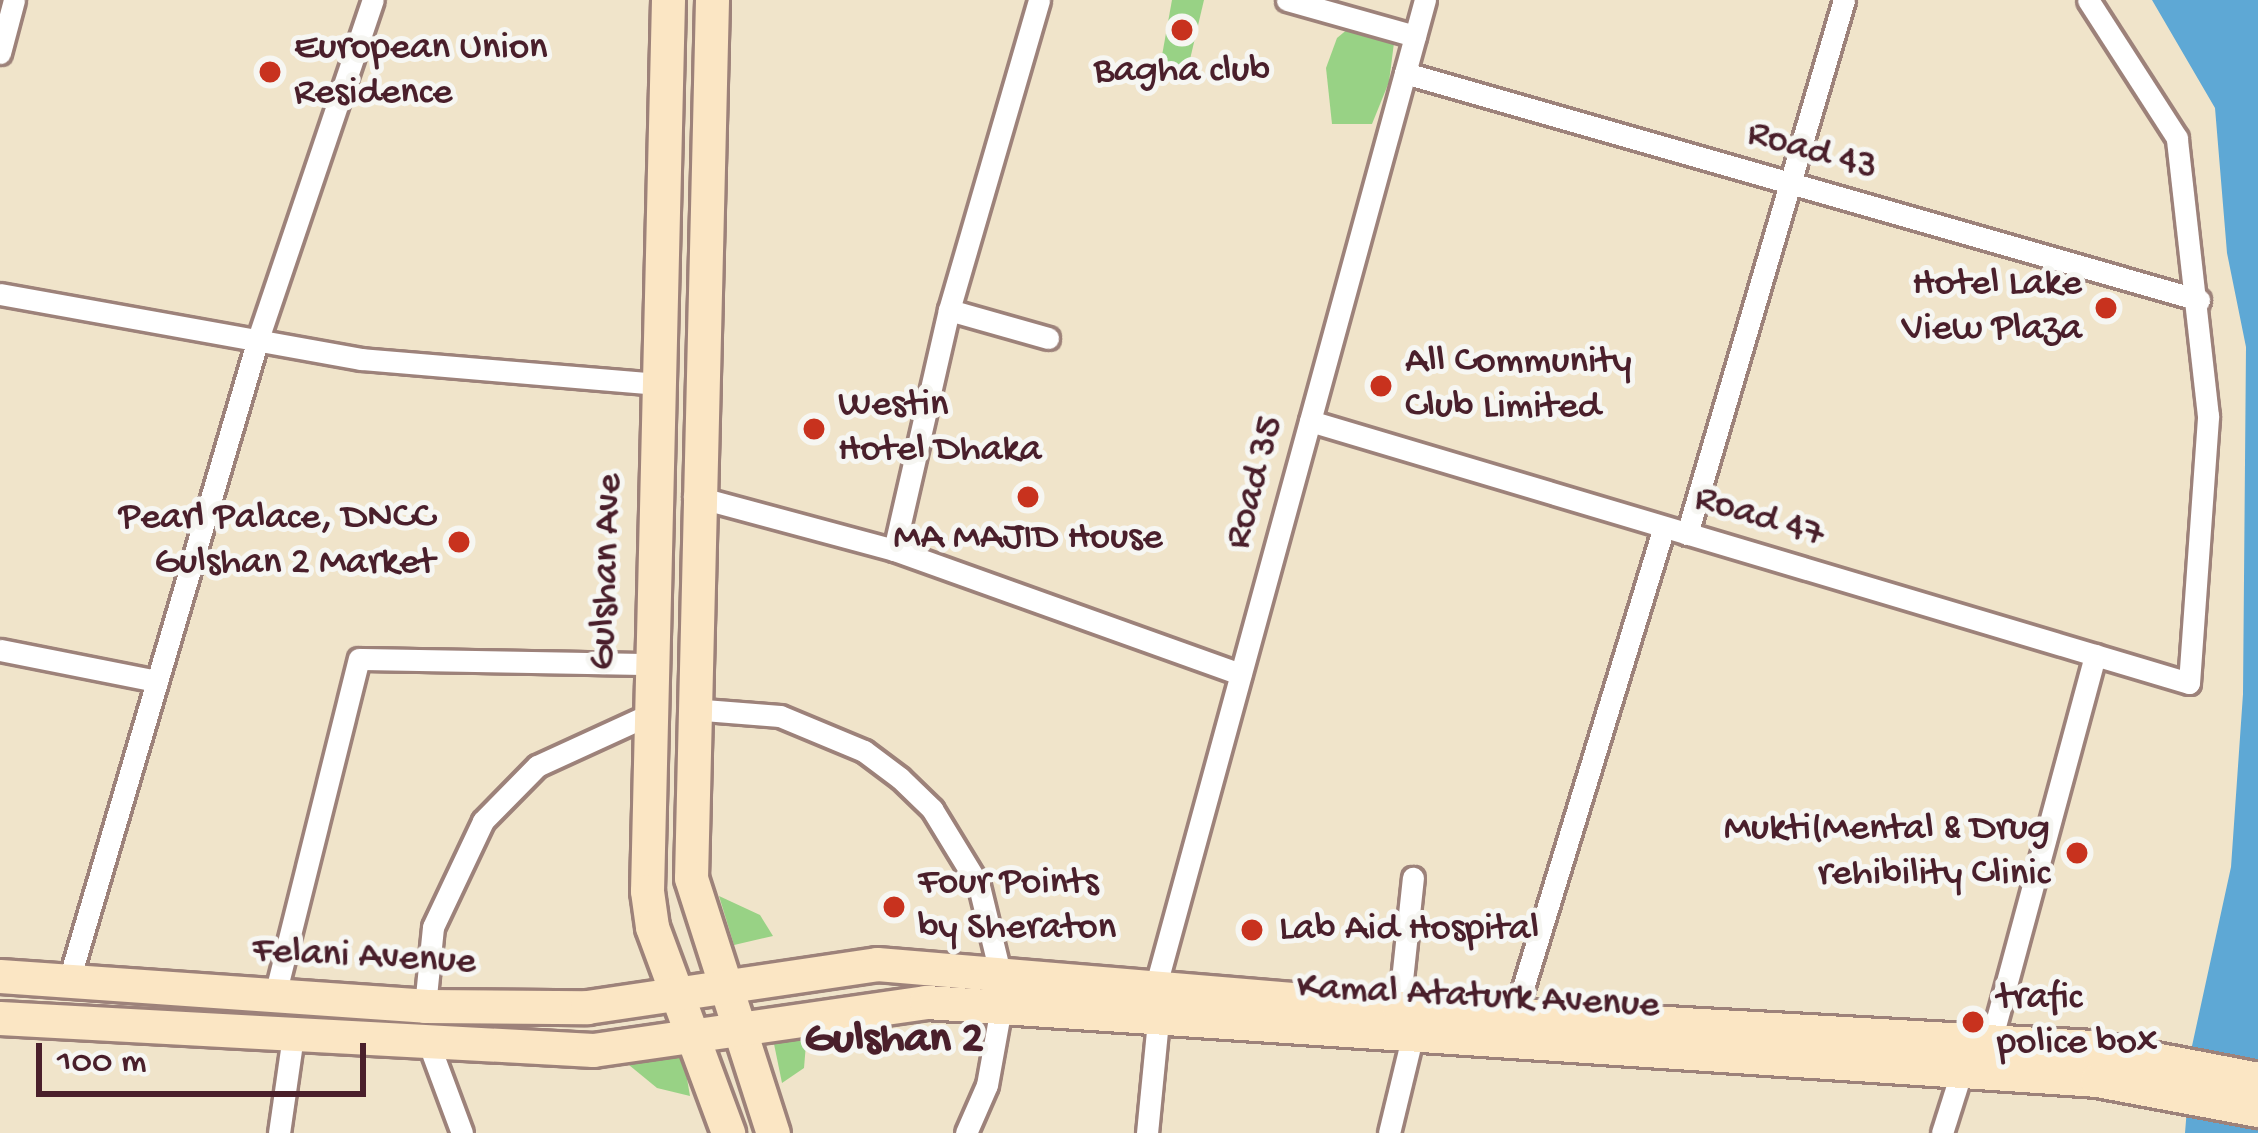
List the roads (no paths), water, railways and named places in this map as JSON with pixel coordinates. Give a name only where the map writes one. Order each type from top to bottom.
[{"type":"main road","name":"Gulshan Ave","points":[[668,0],[647,664],[649,910],[728,1133]]},
{"type":"main road","points":[[712,0],[694,496],[693,898],[773,1133]]},
{"type":"main road","name":"Kamal Ataturk Avenue","points":[[722,985],[854,964],[1156,985],[1405,1023],[1515,1014],[2163,1077],[2258,1078]]},
{"type":"main road","name":"Felani Avenue","points":[[0,976],[425,1006],[587,1007],[722,985]]},
{"type":"main road","name":"Kamal Ataturk Avenue","points":[[693,1039],[887,1004],[1001,1007],[1159,1021],[1405,1023],[1979,1061]]},
{"type":"main road","name":"Felani Avenue","points":[[0,1018],[430,1046],[593,1050],[693,1039]]},
{"type":"main road","name":"Kamal Ataturk Avenue","points":[[2163,1077],[2258,1110]]},
{"type":"street","points":[[0,52],[14,0]]},
{"type":"street","points":[[69,980],[258,339],[374,0]]},
{"type":"street","points":[[894,550],[949,310],[1039,0]]},
{"type":"street","points":[[1287,0],[1415,36]]},
{"type":"street","name":"Road 35","points":[[1156,985],[1425,0]]},
{"type":"street","points":[[1687,534],[1844,0]]},
{"type":"street","points":[[2088,0],[2177,138],[2199,300]]},
{"type":"street","name":"Road 43","points":[[1405,73],[2199,300]]},
{"type":"street","points":[[0,294],[361,359],[657,384]]},
{"type":"street","name":"Road 47","points":[[1310,421],[2189,683],[2207,416],[2199,300]]},
{"type":"street","points":[[949,310],[1048,338]]},
{"type":"street","points":[[694,496],[894,550],[1241,674]]},
{"type":"street","points":[[1515,1014],[1664,527]]},
{"type":"street","points":[[0,650],[157,681]]},
{"type":"street","points":[[1942,1133],[1979,1061],[2095,655]]},
{"type":"street","points":[[275,995],[359,658],[647,664]]},
{"type":"street","points":[[691,709],[780,716],[863,751],[900,778],[932,809],[979,886],[1000,973]]},
{"type":"street","points":[[425,1006],[433,927],[483,821],[537,766],[646,716]]},
{"type":"street","points":[[1390,1133],[1405,1023],[1413,878]]},
{"type":"street","points":[[966,1133],[987,1084],[1001,1007]]},
{"type":"street","points":[[1147,1133],[1159,1021]]},
{"type":"street","points":[[279,1133],[293,1036]]},
{"type":"street","points":[[430,1046],[462,1133]]},
{"type":"water","points":[[2152,0],[2258,0],[2258,1133],[2185,1133],[2192,1046],[2231,867],[2243,694],[2246,347],[2227,253],[2215,108]]},
{"type":"place","name":"Bagha club","points":[[1182,30]]},
{"type":"place","name":"European Union Residence","points":[[270,72]]},
{"type":"place","name":"Hotel Lake View Plaza","points":[[2106,308]]},
{"type":"place","name":"All Community Club Limited","points":[[1381,386]]},
{"type":"place","name":"Westin Hotel Dhaka","points":[[814,429]]},
{"type":"place","name":"MA MAJID House","points":[[1028,497]]},
{"type":"place","name":"Pearl Palace, DNCC Gulshan 2 Market","points":[[459,542]]},
{"type":"place","name":"Mukti(Mental & Drug rehibility Clinic","points":[[2077,853]]},
{"type":"place","name":"Four Points by Sheraton","points":[[894,907]]},
{"type":"place","name":"Lab Aid Hospital","points":[[1252,930]]},
{"type":"place","name":"trafic police box","points":[[1973,1022]]},
{"type":"district","name":"Gulshan 2","points":[[894,1041]]}]
